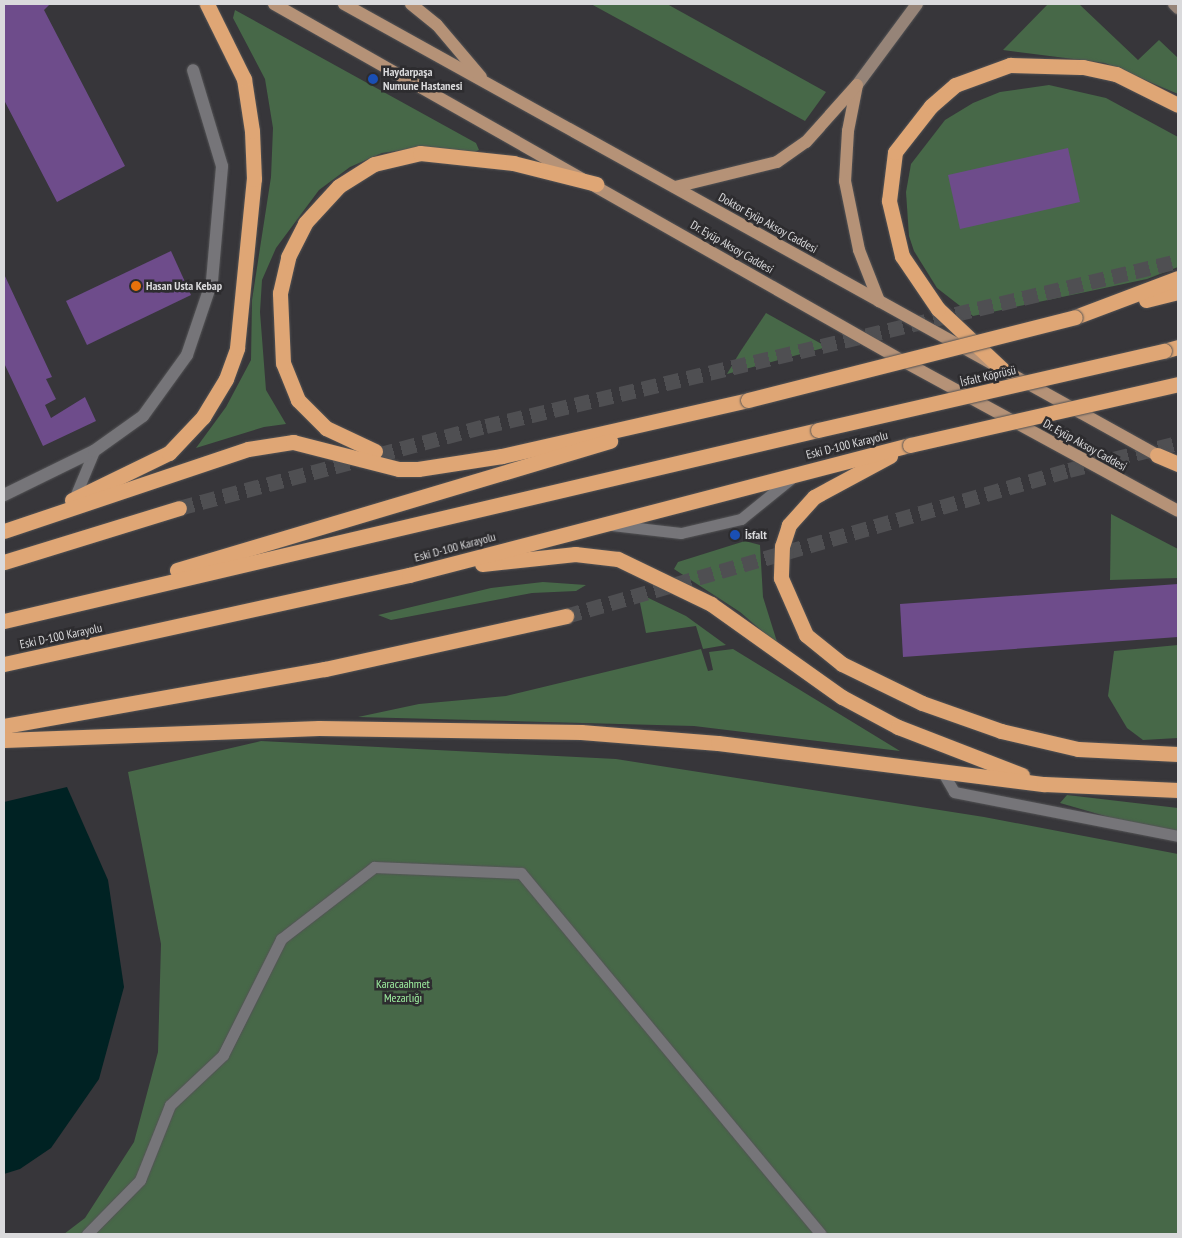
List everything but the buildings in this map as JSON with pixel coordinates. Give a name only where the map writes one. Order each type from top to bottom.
[{"type":"highway","points":[[24,525],[169,453],[203,417],[226,379],[237,348],[254,180],[252,131],[244,79],[207,4]]},
{"type":"highway","points":[[1002,369],[938,309],[902,256],[889,201],[895,152],[931,106],[955,85],[1010,65],[1091,68],[1116,74],[1178,105]]},
{"type":"highway","points":[[439,466],[358,446],[326,428],[298,400],[282,363],[278,325],[288,257],[304,223],[339,186],[374,164],[420,153],[513,163],[596,184]]},
{"type":"highway","points":[[1075,317],[1178,278]]},
{"type":"highway","points":[[4,532],[166,474],[248,449],[294,442],[338,450],[399,469],[439,466],[502,456],[748,400],[1178,292]]},
{"type":"highway","name":"İsfalt Köprüsü","points":[[818,430],[1171,349]]},
{"type":"highway","points":[[1178,384],[910,445],[814,497],[790,525],[782,546],[781,578],[806,636],[842,664],[922,703],[1002,730],[1078,749],[1178,754]]},
{"type":"highway","points":[[30,614],[748,400]]},
{"type":"highway","name":"Eski D-100 Karayolu","points":[[4,621],[818,430]]},
{"type":"highway","name":"Eski D-100 Karayolu","points":[[4,664],[409,575],[598,524],[910,445]]},
{"type":"highway","points":[[1157,455],[1178,466]]},
{"type":"highway","points":[[4,562],[179,508]]},
{"type":"highway","points":[[409,575],[528,557],[575,554],[618,559],[711,604],[790,662],[858,706],[898,727],[1044,784]]},
{"type":"highway","points":[[4,726],[325,669],[566,616]]},
{"type":"highway","points":[[4,740],[319,728],[581,732],[718,743],[1044,784],[1178,790]]},
{"type":"main road","name":"Dr. Eyüp Aksoy Caddesi","points":[[274,4],[596,184],[895,356],[1178,511]]},
{"type":"main road","name":"Doktor Eyüp Aksoy Caddesi","points":[[344,4],[1157,455]]},
{"type":"main road","points":[[411,4],[437,25],[486,83]]},
{"type":"main road","points":[[675,187],[777,162],[806,142],[857,85],[917,4]]},
{"type":"main road","points":[[1174,4],[1178,8]]},
{"type":"main road","points":[[857,85],[848,131],[845,181],[859,250],[879,301]]},
{"type":"street","points":[[4,495],[94,451],[143,416],[187,356],[212,281],[222,166],[193,70]]},
{"type":"lane","points":[[74,499],[94,451]]},
{"type":"lane","points":[[598,524],[681,534],[741,519],[796,474]]},
{"type":"lane","points":[[942,771],[954,792],[1178,836]]},
{"type":"lane","points":[[87,1234],[140,1180],[170,1105],[223,1055],[281,939],[374,867],[521,873],[821,1234]]},
{"type":"green space","points":[[591,4],[667,4],[826,92],[805,121]]},
{"type":"green space","points":[[1048,4],[1079,4],[1138,60],[1159,40],[1178,58],[1178,94],[1105,63],[1003,50]]},
{"type":"green space","points":[[235,10],[476,143],[479,150],[472,153],[424,147],[382,153],[350,167],[319,190],[276,248],[262,280],[260,312],[266,390],[286,424],[264,427],[196,448],[226,407],[251,360],[252,300],[271,177],[273,128],[265,79],[233,18]]},
{"type":"green space","points":[[1049,85],[1106,98],[1178,137],[1178,267],[1147,279],[973,316],[937,288],[914,251],[909,236],[906,192],[911,164],[945,120],[973,103],[1000,92]]},
{"type":"green space","points":[[766,313],[827,347],[727,374],[740,352]]},
{"type":"green space","points":[[1111,514],[1178,549],[1178,578],[1110,580]]},
{"type":"green space","points":[[745,541],[760,545],[763,597],[778,645],[740,612],[674,569],[678,562]]},
{"type":"green space","points":[[543,582],[586,585],[576,591],[532,593],[391,620],[378,615],[491,588]]},
{"type":"green space","points":[[638,593],[686,616],[726,645],[703,649],[696,626],[646,633]]},
{"type":"green space","points":[[1178,645],[1178,738],[1143,740],[1127,728],[1108,696],[1114,651]]},
{"type":"green space","points":[[701,649],[708,671],[713,670],[709,652],[733,649],[900,751],[694,726],[358,717],[419,704],[506,696]]},
{"type":"green space","name":"Karacaahmet Mezarlığı","points":[[261,741],[616,759],[984,817],[1178,854],[1178,1234],[64,1234],[85,1218],[134,1142],[158,1052],[161,944],[128,772]]},
{"type":"green space","points":[[1067,795],[1178,808],[1178,837],[1060,803]]},
{"type":"water","points":[[67,787],[108,880],[124,987],[99,1079],[51,1148],[20,1169],[4,1174],[4,802]]},
{"type":"tunnel","points":[[179,508],[486,426],[1178,261]]},
{"type":"tunnel","points":[[566,616],[1069,470],[1178,443]]},
{"type":"place","name":"Haydarpaşa Numune Hastanesi","points":[[373,79]]},
{"type":"place","name":"Hasan Usta Kebap","points":[[136,286]]},
{"type":"place","name":"İsfalt","points":[[735,535]]}]
